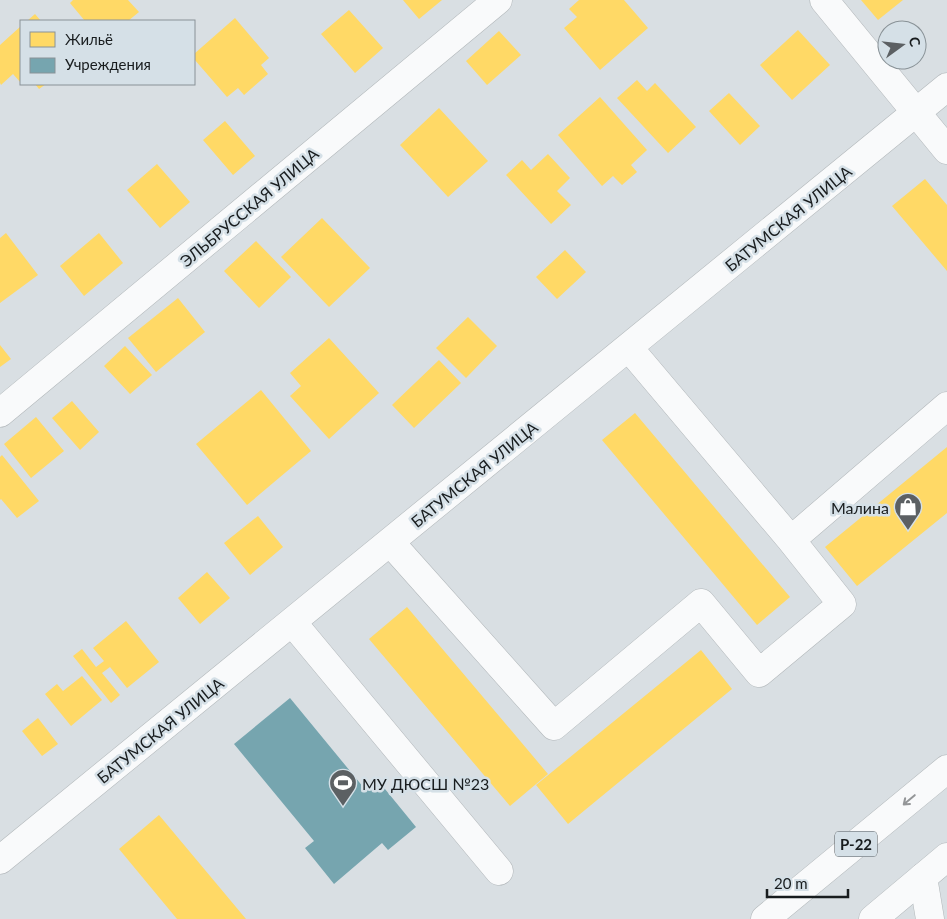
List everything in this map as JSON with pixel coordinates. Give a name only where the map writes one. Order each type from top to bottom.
[{"type":"main road","name":"ЭЛЬБРУССКАЯ УЛИЦА","points":[[0,413],[498,0]]},
{"type":"main road","points":[[824,0],[947,150]]},
{"type":"main road","name":"БАТУМСКАЯ УЛИЦА","points":[[0,860],[947,87]]},
{"type":"main road","points":[[390,542],[554,726],[700,603],[759,674],[842,604],[791,540],[629,348]]},
{"type":"main road","points":[[791,540],[947,406]]},
{"type":"main road","points":[[292,622],[499,871]]},
{"type":"main road","name":"Р-22","points":[[765,919],[947,769]]},
{"type":"main road","points":[[873,919],[947,857]]},
{"type":"main road","points":[[923,877],[930,919]]},
{"type":"building: Жильё","points":[[73,0],[128,0],[139,12],[129,20],[84,20],[70,3]]},
{"type":"building: Жильё","points":[[403,0],[442,0],[419,19]]},
{"type":"building: Жильё","points":[[579,0],[624,0],[648,28],[600,70],[564,28],[577,17],[569,9]]},
{"type":"building: Жильё","points":[[861,0],[903,0],[878,20]]},
{"type":"building: Жильё","points":[[349,10],[383,48],[355,73],[321,34]]},
{"type":"building: Жильё","points":[[35,14],[40,20],[28,20]]},
{"type":"building: Жильё","points":[[235,18],[269,58],[261,65],[268,74],[244,95],[238,88],[227,97],[195,60],[195,53]]},
{"type":"building: Жильё","points":[[20,27],[20,82],[13,74],[1,85],[0,45]]},
{"type":"building: Жильё","points":[[798,30],[830,65],[792,100],[760,65]]},
{"type":"building: Жильё","points":[[499,31],[521,55],[487,85],[466,61]]},
{"type":"building: Жильё","points":[[637,80],[647,91],[655,83],[696,127],[668,153],[617,98]]},
{"type":"building: Жильё","points":[[36,85],[45,85],[39,89]]},
{"type":"building: Жильё","points":[[729,93],[760,126],[740,145],[709,111]]},
{"type":"building: Жильё","points":[[600,97],[647,150],[631,165],[637,172],[622,185],[613,176],[602,186],[558,135]]},
{"type":"building: Жильё","points":[[439,108],[488,161],[448,197],[400,145]]},
{"type":"building: Жильё","points":[[225,121],[255,156],[233,175],[203,140]]},
{"type":"building: Жильё","points":[[548,154],[570,178],[557,191],[571,205],[551,224],[506,175],[522,160],[531,170]]},
{"type":"building: Жильё","points":[[157,164],[190,202],[160,228],[127,190]]},
{"type":"building: Жильё","points":[[925,179],[947,205],[947,271],[892,206]]},
{"type":"building: Жильё","points":[[322,218],[370,268],[329,307],[281,257]]},
{"type":"building: Жильё","points":[[6,233],[38,275],[0,303],[0,238]]},
{"type":"building: Жильё","points":[[99,233],[123,263],[84,296],[60,266]]},
{"type":"building: Жильё","points":[[256,241],[291,277],[259,308],[224,271]]},
{"type":"building: Жильё","points":[[565,250],[586,272],[557,299],[536,277]]},
{"type":"building: Жильё","points":[[178,298],[205,332],[156,372],[128,338]]},
{"type":"building: Жильё","points":[[468,317],[497,346],[466,378],[436,348]]},
{"type":"building: Жильё","points":[[329,338],[379,393],[329,439],[290,396],[301,386],[290,373]]},
{"type":"building: Жильё","points":[[0,345],[11,359],[0,367]]},
{"type":"building: Жильё","points":[[125,346],[152,375],[130,394],[104,366]]},
{"type":"building: Жильё","points":[[439,360],[461,383],[414,428],[392,405]]},
{"type":"building: Жильё","points":[[261,390],[311,451],[247,505],[196,444]]},
{"type":"building: Жильё","points":[[72,401],[99,432],[80,450],[52,418]]},
{"type":"building: Жильё","points":[[635,413],[790,597],[757,625],[602,440]]},
{"type":"building: Жильё","points":[[36,417],[64,451],[31,478],[4,444]]},
{"type":"building: Жильё","points":[[947,447],[947,513],[857,586],[825,547]]},
{"type":"building: Жильё","points":[[2,455],[39,501],[17,518],[0,500],[0,457]]},
{"type":"building: Жильё","points":[[258,516],[283,547],[250,575],[224,543]]},
{"type":"building: Жильё","points":[[207,572],[230,598],[200,624],[178,598]]},
{"type":"building: Жильё","points":[[407,607],[548,774],[510,806],[369,639]]},
{"type":"building: Жильё","points":[[126,621],[159,662],[127,688],[110,667],[102,673],[120,695],[111,703],[73,656],[82,649],[96,667],[104,661],[93,648]]},
{"type":"building: Жильё","points":[[701,650],[732,689],[568,824],[536,785]]},
{"type":"building: Жильё","points":[[82,676],[102,700],[71,726],[45,694],[57,684],[63,691]]},
{"type":"building: Жильё","points":[[38,718],[58,744],[42,756],[22,731]]},
{"type":"building: Жильё","points":[[159,815],[246,919],[177,919],[119,849]]},
{"type":"building: Учреждения","name":"МУ ДЮСШ №23","points":[[290,698],[364,788],[376,778],[416,827],[388,850],[382,843],[334,884],[305,848],[314,841],[234,744]]},
{"type":"place","name":"Малина","points":[[908,531]]},
{"type":"place","name":"МУ ДЮСШ №23","points":[[343,807]]}]
